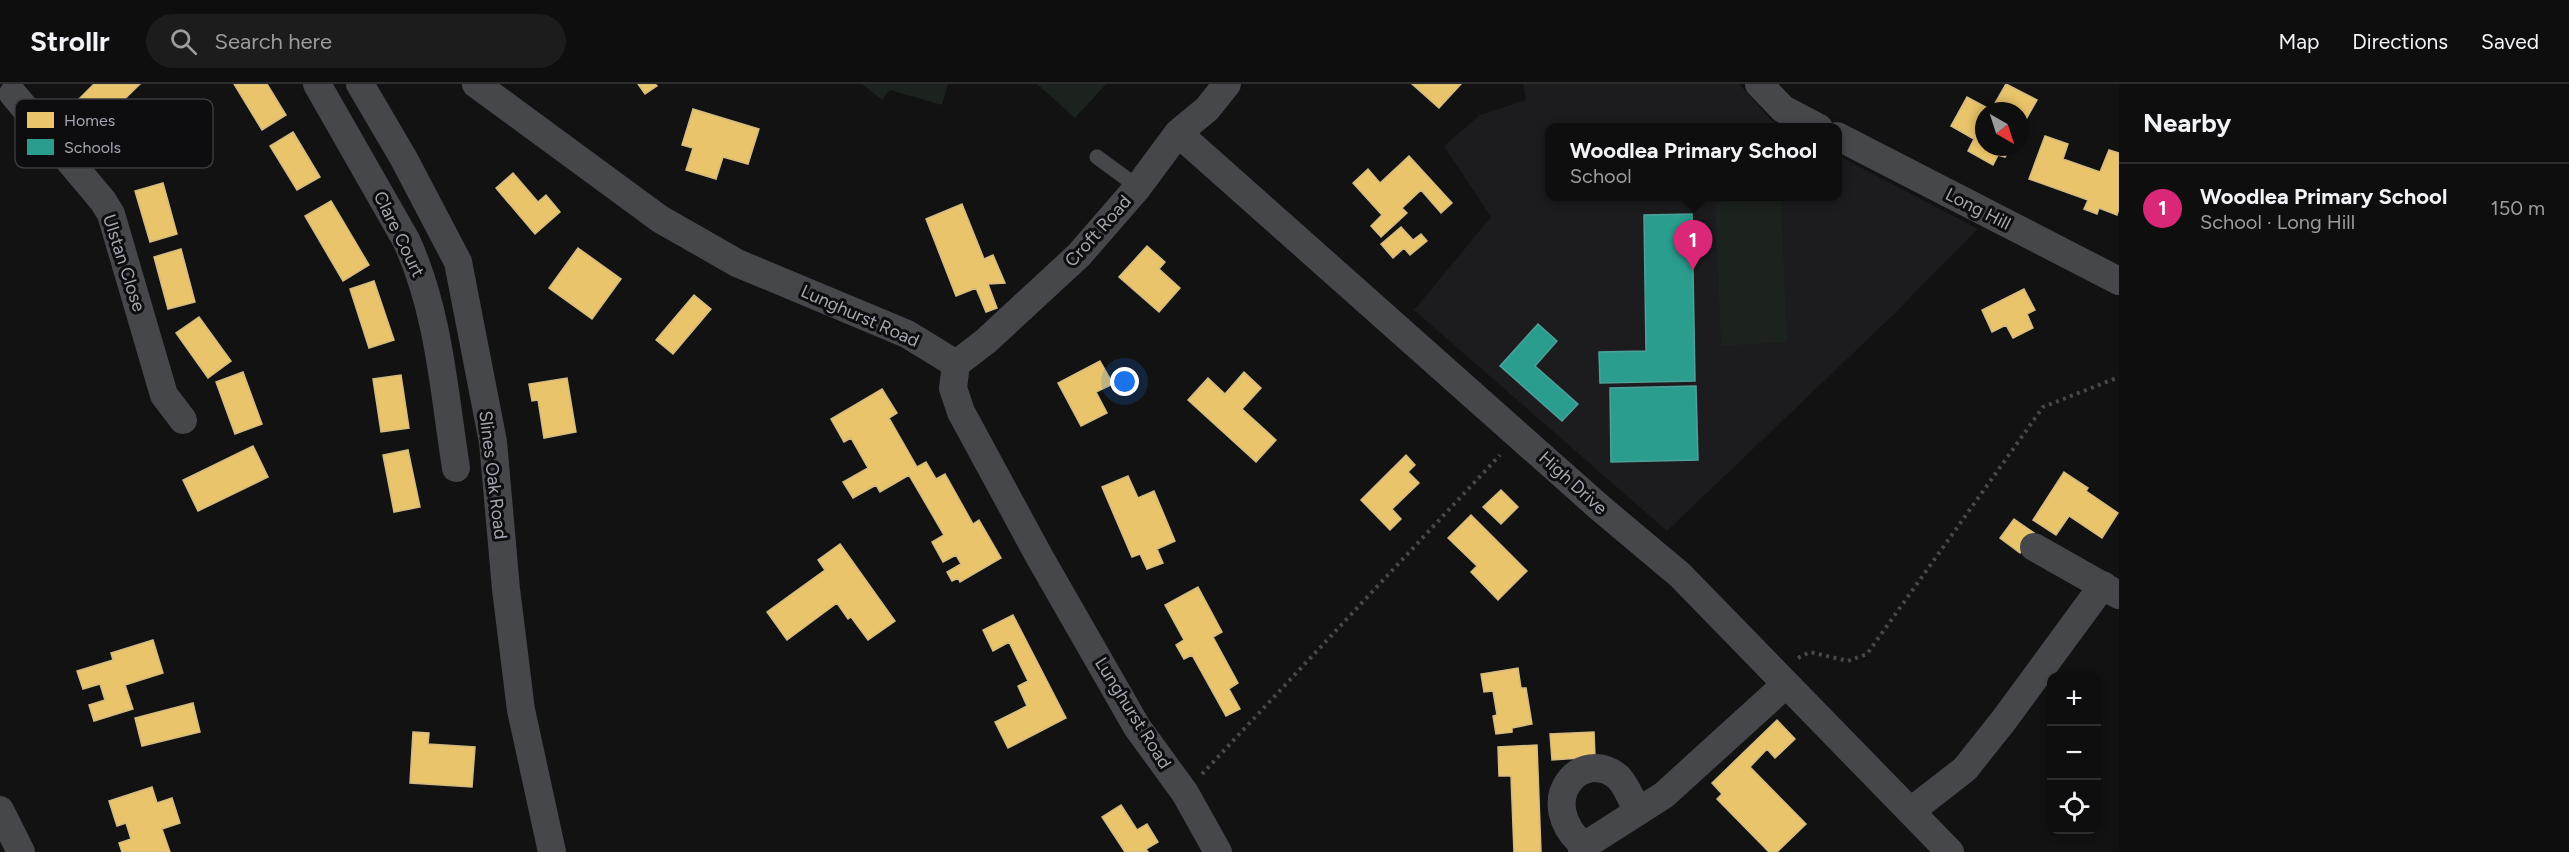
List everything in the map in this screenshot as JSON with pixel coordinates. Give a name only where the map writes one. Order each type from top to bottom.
[{"type":"street","name":"Clare Court","points":[[317,84],[418,265],[439,357],[456,468]]},
{"type":"street","name":"Slines Oak Road","points":[[360,84],[404,159],[458,262],[493,442],[506,589],[521,710],[552,852]]},
{"type":"street","name":"Lunghurst Road","points":[[476,84],[660,219],[737,263],[907,334],[956,364],[954,388],[961,412],[1039,556],[1137,727],[1185,793],[1218,852]]},
{"type":"street","name":"Croft Road","points":[[956,364],[986,341],[1079,255],[1138,187],[1178,133],[1207,109],[1227,84]]},
{"type":"street","points":[[1759,84],[1783,109],[1810,123]]},
{"type":"street","name":"High Drive","points":[[1178,133],[1599,507],[1680,575],[1950,852]]},
{"type":"street","name":"Long Hill","points":[[1842,139],[2119,281]]},
{"type":"street","name":"Ulstan Close","points":[[76,168],[104,201],[117,228],[164,395],[183,420]]},
{"type":"street","points":[[1911,811],[1965,769],[2111,590],[2034,547]]},
{"type":"street","points":[[1637,811],[1619,779],[1608,771],[1597,769],[1578,773],[1562,792],[1560,804],[1571,834],[1583,849],[1664,795],[1780,677]]},
{"type":"street","points":[[0,810],[21,852]]},
{"type":"lane","points":[[1097,156],[1138,187]]},
{"type":"path","points":[[1780,677],[1810,652],[1848,660],[1867,654],[2043,407],[2119,377]]},
{"type":"path","points":[[1185,793],[1519,435]]},
{"type":"shaded area","points":[[862,84],[948,84],[942,105],[890,90],[882,100]]},
{"type":"shaded area","points":[[1037,84],[1106,84],[1075,118]]},
{"type":"shaded area","points":[[1523,84],[1739,84],[1771,120],[1777,123],[1545,123],[1545,201],[1842,201],[1842,158],[1978,229],[1891,317],[1667,531],[1414,310],[1491,217],[1444,146],[1480,115],[1526,100]]},
{"type":"shaded area","points":[[1781,201],[1787,342],[1721,346],[1715,202]]},
{"type":"building: Homes","points":[[94,84],[140,84],[125,99],[79,99]]},
{"type":"building: Homes","points":[[234,84],[267,84],[286,115],[262,130]]},
{"type":"building: Homes","points":[[638,84],[655,84],[657,86],[645,94]]},
{"type":"building: Homes","points":[[1412,84],[1461,84],[1439,108]]},
{"type":"building: Homes","points":[[2006,84],[2037,100],[2029,114],[2029,102],[1996,102]]},
{"type":"building: Homes","points":[[1967,97],[1976,102],[1975,155],[1968,151],[1974,139],[1951,126]]},
{"type":"building: Homes","points":[[693,109],[759,129],[748,164],[723,157],[716,179],[686,170],[693,148],[682,145]]},
{"type":"building: Homes","points":[[293,132],[320,177],[297,190],[270,146]]},
{"type":"building: Homes","points":[[2045,136],[2068,144],[2063,159],[2100,172],[2109,150],[2119,153],[2117,215],[2099,208],[2097,214],[2084,209],[2088,200],[2029,179]]},
{"type":"building: Homes","points":[[1409,156],[1452,203],[1441,213],[1421,190],[1402,208],[1407,213],[1381,237],[1371,226],[1382,215],[1353,183],[1368,169],[1380,183]]},
{"type":"building: Homes","points":[[1977,156],[1998,156],[1993,165]]},
{"type":"building: Homes","points":[[513,173],[538,202],[546,195],[560,212],[535,234],[496,188]]},
{"type":"building: Homes","points":[[163,183],[177,234],[150,242],[135,191]]},
{"type":"building: Homes","points":[[331,201],[369,265],[343,281],[305,216]]},
{"type":"building: Homes","points":[[962,204],[984,259],[993,255],[1005,283],[988,284],[997,308],[986,312],[976,288],[956,296],[926,219]]},
{"type":"building: Homes","points":[[1401,227],[1413,240],[1421,234],[1427,241],[1410,255],[1404,248],[1393,258],[1381,244]]},
{"type":"building: Homes","points":[[1147,246],[1165,262],[1159,269],[1180,288],[1159,312],[1119,277]]},
{"type":"building: Homes","points":[[578,248],[621,279],[592,319],[549,288]]},
{"type":"building: Homes","points":[[181,249],[195,302],[168,309],[154,257]]},
{"type":"building: Homes","points":[[374,281],[394,340],[369,348],[350,289]]},
{"type":"building: Homes","points":[[2024,289],[2035,310],[2027,314],[2033,328],[2013,338],[2006,325],[1992,332],[1982,310]]},
{"type":"building: Homes","points":[[694,295],[711,309],[673,354],[656,340]]},
{"type":"building: Homes","points":[[199,317],[231,361],[208,378],[176,333]]},
{"type":"building: Homes","points":[[1100,361],[1113,384],[1096,392],[1107,413],[1081,426],[1058,383]]},
{"type":"building: Homes","points":[[243,372],[262,424],[235,434],[216,382]]},
{"type":"building: Homes","points":[[1244,372],[1261,388],[1242,409],[1276,440],[1256,462],[1188,400],[1208,378],[1225,394]]},
{"type":"building: Homes","points":[[401,375],[409,428],[381,432],[373,379]]},
{"type":"building: Homes","points":[[567,378],[576,432],[544,438],[538,400],[532,401],[529,384]]},
{"type":"building: Homes","points":[[882,389],[897,413],[889,418],[917,467],[926,462],[936,479],[945,474],[973,524],[979,520],[1001,558],[960,582],[958,578],[952,581],[947,572],[961,564],[956,555],[943,562],[932,542],[944,535],[909,475],[880,492],[876,485],[853,498],[843,482],[868,468],[851,438],[844,442],[831,419]]},
{"type":"building: Homes","points":[[253,446],[268,477],[198,511],[183,480]]},
{"type":"building: Homes","points":[[408,450],[420,507],[394,512],[383,455]]},
{"type":"building: Homes","points":[[1406,455],[1415,465],[1408,472],[1419,483],[1392,509],[1401,519],[1390,530],[1361,500]]},
{"type":"building: Homes","points":[[2064,472],[2088,488],[2086,491],[2118,513],[2102,538],[2069,516],[2056,535],[2033,520]]},
{"type":"building: Homes","points":[[1128,476],[1138,498],[1154,491],[1175,541],[1157,549],[1163,563],[1147,569],[1140,554],[1132,557],[1102,487]]},
{"type":"building: Homes","points":[[1501,490],[1518,507],[1501,524],[1483,507]]},
{"type":"building: Homes","points":[[1471,515],[1527,571],[1498,600],[1471,572],[1477,566],[1448,538]]},
{"type":"building: Homes","points":[[2014,519],[2034,533],[2020,553],[2000,538]]},
{"type":"building: Homes","points":[[840,544],[895,621],[868,640],[851,617],[848,619],[837,603],[787,640],[767,612],[825,570],[818,560]]},
{"type":"building: Homes","points":[[1198,587],[1222,632],[1213,637],[1238,683],[1229,689],[1240,709],[1226,716],[1192,655],[1184,659],[1176,645],[1184,640],[1165,605]]},
{"type":"building: Homes","points":[[1013,615],[1066,718],[1008,748],[995,722],[1027,706],[1018,686],[1028,681],[1009,642],[993,651],[983,630]]},
{"type":"building: Homes","points":[[153,640],[163,673],[125,685],[133,709],[94,721],[89,705],[105,700],[100,684],[83,689],[77,671],[113,660],[111,653]]},
{"type":"building: Homes","points":[[1518,668],[1521,688],[1526,688],[1532,724],[1512,728],[1512,732],[1496,734],[1493,716],[1497,715],[1493,691],[1484,692],[1481,674]]},
{"type":"building: Homes","points":[[193,703],[200,732],[142,746],[135,718]]},
{"type":"building: Homes","points":[[1777,720],[1795,739],[1775,758],[1767,749],[1750,767],[1806,824],[1777,852],[1769,852],[1717,799],[1722,794],[1712,783]]},
{"type":"building: Homes","points":[[413,732],[429,733],[428,744],[475,747],[472,787],[410,783]]},
{"type":"building: Homes","points":[[1594,732],[1595,757],[1552,760],[1550,734]]},
{"type":"building: Homes","points":[[1537,745],[1541,852],[1514,852],[1511,776],[1499,776],[1498,747]]},
{"type":"building: Homes","points":[[152,787],[157,803],[172,798],[180,823],[162,829],[170,852],[122,852],[119,843],[131,839],[126,823],[117,826],[109,801]]},
{"type":"building: Homes","points":[[1121,805],[1137,830],[1147,824],[1158,842],[1146,849],[1148,852],[1125,852],[1102,817]]},
{"type":"building: Schools","points":[[1692,214],[1695,381],[1600,383],[1599,352],[1646,351],[1644,215]]},
{"type":"building: Schools","points":[[1538,324],[1557,341],[1535,366],[1578,404],[1562,421],[1500,366]]},
{"type":"building: Schools","points":[[1696,386],[1698,460],[1611,462],[1610,388]]},
{"type":"place","name":"Woodlea Primary School","points":[[1693,270]]}]
